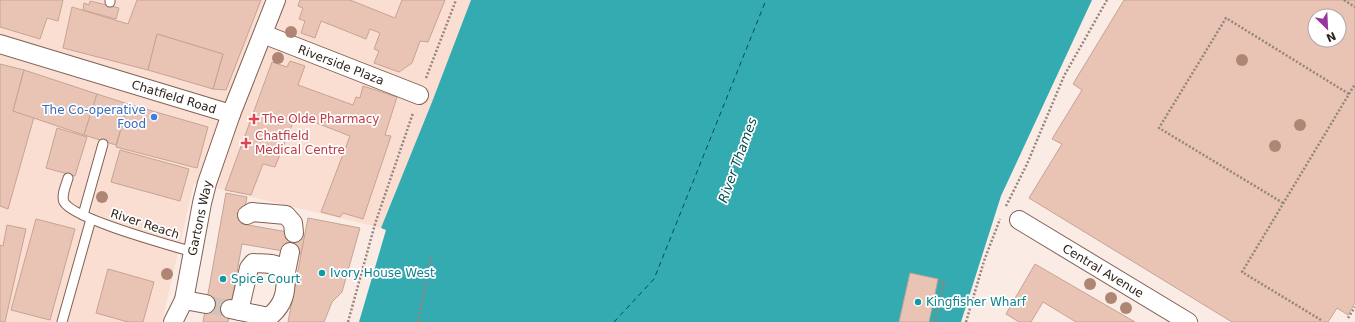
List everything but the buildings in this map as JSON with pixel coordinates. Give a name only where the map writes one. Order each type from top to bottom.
[{"type":"street","name":"Chatfield Road","points":[[0,44],[231,114],[264,34],[276,0]]},
{"type":"street","name":"Riverside Plaza","points":[[264,34],[419,95]]},
{"type":"street","name":"Gartons Way","points":[[173,322],[184,300],[192,252],[207,183],[231,114]]},
{"type":"street","points":[[247,215],[252,212],[286,215],[293,223],[294,233]]},
{"type":"street","name":"Central Avenue","points":[[1019,220],[1188,322]]},
{"type":"street","points":[[286,272],[283,268],[269,264],[253,263],[249,268],[235,310],[269,317],[278,309],[283,299],[290,252]]},
{"type":"street","points":[[184,300],[206,304]]},
{"type":"lane","points":[[87,217],[103,144]]},
{"type":"lane","name":"River Reach","points":[[68,178],[63,197],[64,202],[68,207],[87,217],[192,252]]},
{"type":"lane","name":"River Reach","points":[[62,322],[87,217]]},
{"type":"path","points":[[348,322],[375,224],[419,95],[456,0]]},
{"type":"path","points":[[1004,211],[1027,164],[1064,76],[1107,0]]},
{"type":"path","points":[[1344,0],[1355,7]]},
{"type":"path","points":[[1283,203],[1159,128],[1226,18],[1349,94]]},
{"type":"path","points":[[1321,320],[1242,272],[1355,84]]},
{"type":"path","points":[[966,322],[984,261],[1001,218]]},
{"type":"path","points":[[418,322],[431,257]]},
{"type":"path","points":[[935,322],[944,283],[937,281]]},
{"type":"path","points":[[1348,318],[1355,307]]},
{"type":"shaded area","points":[[0,0],[471,0],[381,228],[194,183],[162,322],[0,322]]},
{"type":"water","name":"River Thames","points":[[471,0],[1092,0],[1001,196],[961,322],[359,322],[386,230],[381,228]]},
{"type":"ferry route","points":[[614,322],[654,279],[766,0]]},
{"type":"tunnel","points":[[206,304],[230,309]]},
{"type":"place","name":"The Co-operative Food","points":[[154,117]]},
{"type":"place","name":"The Olde Pharmacy","points":[[254,119]]},
{"type":"place","name":"Chatfield Medical Centre","points":[[246,143]]},
{"type":"place","name":"Ivory House West","points":[[322,273]]},
{"type":"place","name":"Spice Court","points":[[223,279]]},
{"type":"place","name":"Kingfisher Wharf","points":[[918,302]]}]
